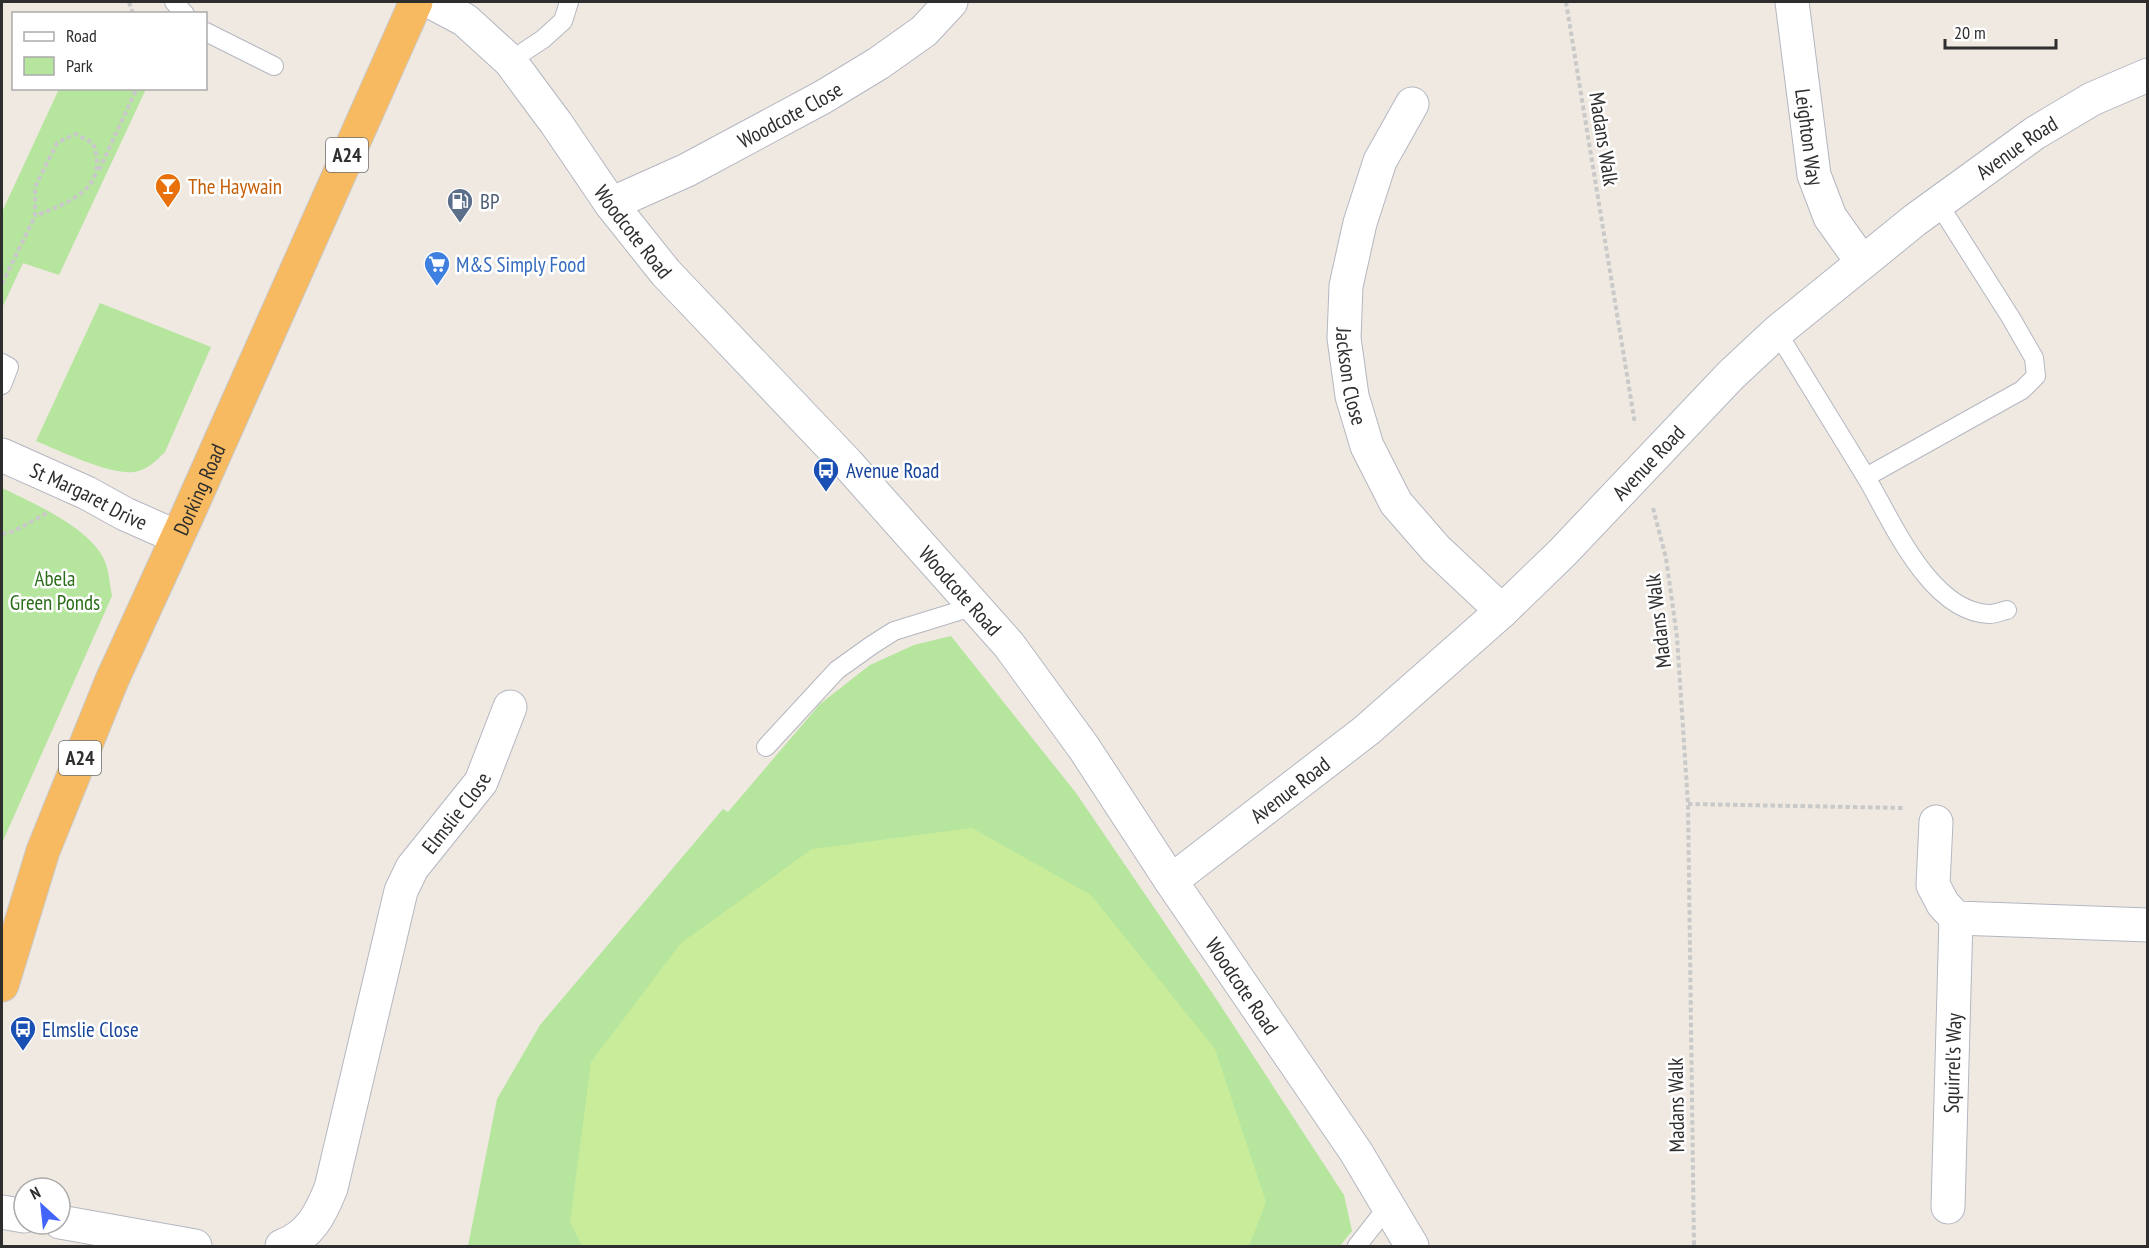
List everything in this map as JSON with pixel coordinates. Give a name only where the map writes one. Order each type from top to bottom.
[{"type":"highway","name":"Dorking Road","points":[[2,985],[43,851],[112,680],[416,2]]},
{"type":"street","name":"Woodcote Road","points":[[431,2],[465,20],[510,61],[556,123],[611,204],[666,273],[847,463],[1010,645],[1084,748],[1171,881],[1356,1152],[1412,1246]]},
{"type":"street","name":"Woodcote Close","points":[[611,204],[687,170],[823,97],[879,63],[924,31],[951,2]]},
{"type":"street","name":"Leighton Way","points":[[1792,2],[1814,175],[1830,217],[1862,262]]},
{"type":"street","name":"Avenue Road","points":[[1171,881],[1367,730],[1502,611],[1562,553],[1731,375],[1777,332],[1938,202],[2035,133],[2092,99],[2148,75]]},
{"type":"street","name":"Jackson Close","points":[[1412,104],[1380,161],[1360,223],[1346,286],[1344,338],[1352,396],[1367,446],[1396,503],[1436,549],[1502,611]]},
{"type":"street","name":"St Margaret Drive","points":[[2,455],[177,537]]},
{"type":"street","name":"Elmslie Close","points":[[282,1246],[293,1243],[310,1228],[321,1211],[331,1188],[401,891],[412,868],[481,782],[510,707]]},
{"type":"street","points":[[1936,822],[1933,885],[1942,904],[1956,918],[2148,925]]},
{"type":"street","name":"Squirrel's Way","points":[[1948,1207],[1956,918]]},
{"type":"street","points":[[72,1224],[195,1246]]},
{"type":"lane","points":[[510,61],[543,39],[563,21],[569,2]]},
{"type":"lane","points":[[207,32],[274,66]]},
{"type":"lane","points":[[1866,477],[2022,390],[2036,376],[2034,358],[2016,326],[1938,202]]},
{"type":"lane","points":[[1777,332],[1920,570],[1940,592],[1958,604],[1990,614],[2007,610]]},
{"type":"lane","points":[[2,385],[5,365]]},
{"type":"lane","points":[[766,747],[837,670],[872,645],[894,631],[975,606]]},
{"type":"lane","points":[[1358,1246],[1389,1205]]},
{"type":"path","name":"Madans Walk","points":[[1566,2],[1643,468],[1666,558],[1676,626],[1689,804],[1694,1246]]},
{"type":"path","points":[[35,216],[62,205],[87,190],[97,174],[136,90]]},
{"type":"path","points":[[2,284],[35,216],[35,187],[57,143],[75,134],[93,143],[98,158],[97,174]]},
{"type":"path","points":[[1689,804],[1914,808],[1936,822]]},
{"type":"green space","points":[[59,90],[146,90],[59,275],[23,263],[2,308],[2,212]]},
{"type":"green space","points":[[100,303],[211,347],[165,452],[155,462],[139,471],[112,470],[36,441]]},
{"type":"green space","name":"Abela Green Ponds","points":[[2,488],[61,518],[89,539],[106,564],[112,596],[2,843]]},
{"type":"green space","points":[[951,636],[1076,793],[1215,997],[1344,1195],[1352,1231],[1340,1246],[468,1246],[497,1099],[540,1025],[723,809],[728,812],[820,704],[870,665],[914,645]]},
{"type":"green space","points":[[972,828],[1091,895],[1215,1049],[1266,1202],[1249,1246],[582,1246],[570,1222],[591,1062],[681,943],[812,849]]},
{"type":"place","name":"The Haywain","points":[[168,209]]},
{"type":"place","name":"BP","points":[[460,224]]},
{"type":"place","name":"M&S Simply Food","points":[[437,287]]},
{"type":"place","name":"Avenue Road","points":[[826,493]]},
{"type":"place","name":"Elmslie Close","points":[[23,1052]]}]
